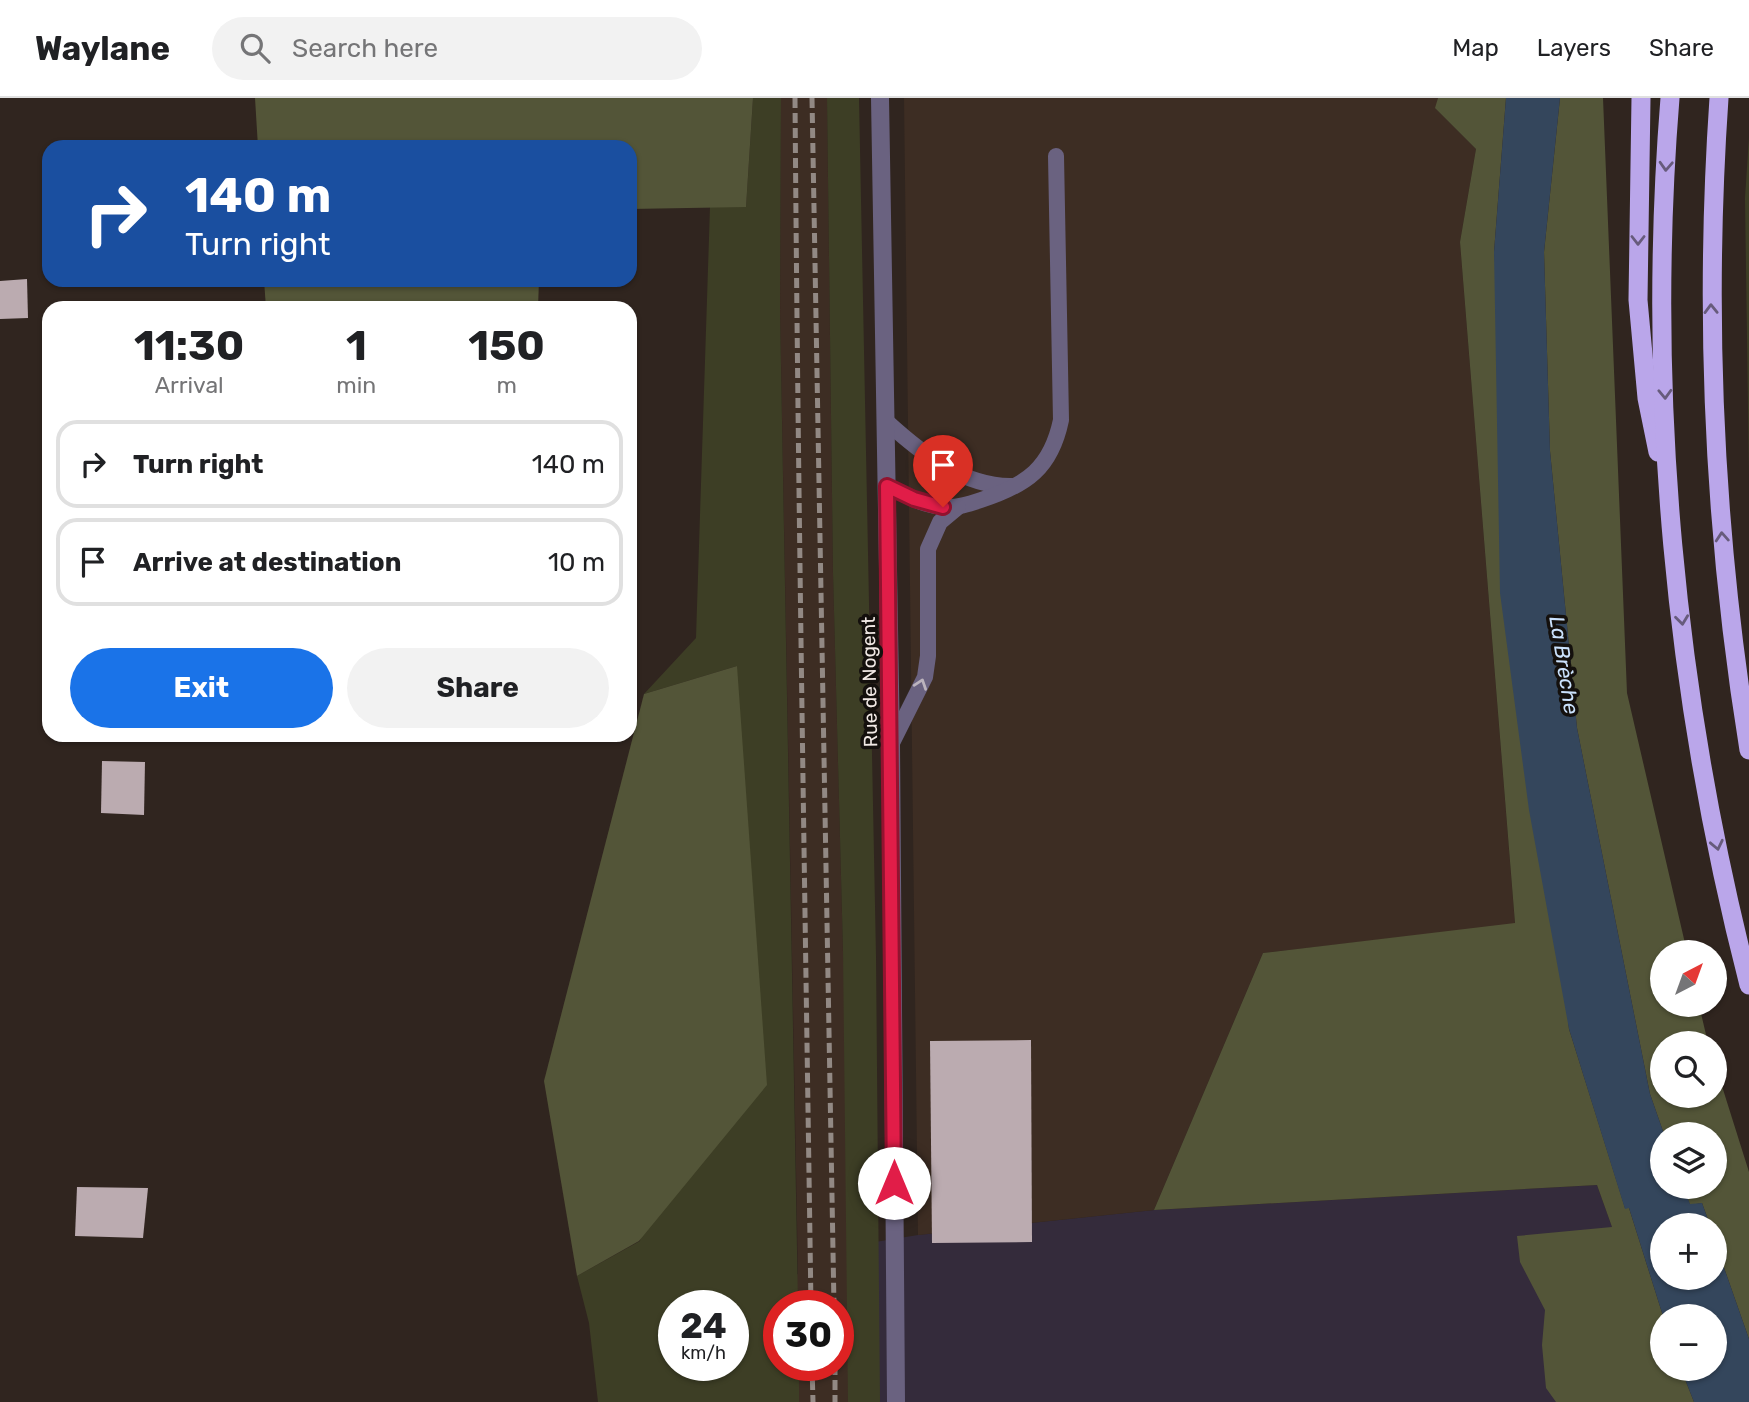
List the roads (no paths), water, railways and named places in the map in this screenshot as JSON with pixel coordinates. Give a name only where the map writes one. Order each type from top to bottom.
[{"type":"highway","points":[[1640,98],[1639,338],[1647,398],[1672,523]]},
{"type":"highway","points":[[1670,98],[1664,199],[1663,331],[1672,523],[1702,767],[1749,985]]},
{"type":"highway","points":[[1719,98],[1710,295],[1715,425],[1725,581],[1749,750]]},
{"type":"street","name":"Rue de Nogent","points":[[880,98],[891,745],[896,1402]]},
{"type":"lane","points":[[891,745],[925,677],[928,656],[928,549],[940,522],[958,507],[1018,486],[1042,466],[1057,440],[1061,420],[1056,156]]},
{"type":"lane","points":[[887,422],[929,457],[965,477],[984,484],[1018,486]]},
{"type":"lane","points":[[887,486],[930,505],[958,507]]},
{"type":"water","name":"La Brèche","points":[[1506,98],[1560,98],[1544,252],[1550,451],[1577,728],[1650,1094],[1650,1108],[1655,1108],[1660,1122],[1650,1122],[1650,1199],[1688,1199],[1690,1204],[1702,1203],[1706,1213],[1650,1213],[1650,1275],[1629,1208],[1625,1209],[1569,1029],[1529,810],[1500,593],[1494,252]]},
{"type":"water","name":"La Brèche","points":[[1727,1276],[1749,1339],[1749,1402],[1694,1402],[1686,1381],[1727,1381],[1727,1304],[1659,1304],[1655,1290],[1727,1290]]},
{"type":"railway","points":[[795,98],[811,1290]]},
{"type":"railway","points":[[812,98],[834,1290]]},
{"type":"railway","points":[[812,1381],[813,1402]]},
{"type":"railway","points":[[835,1381],[835,1402]]}]
